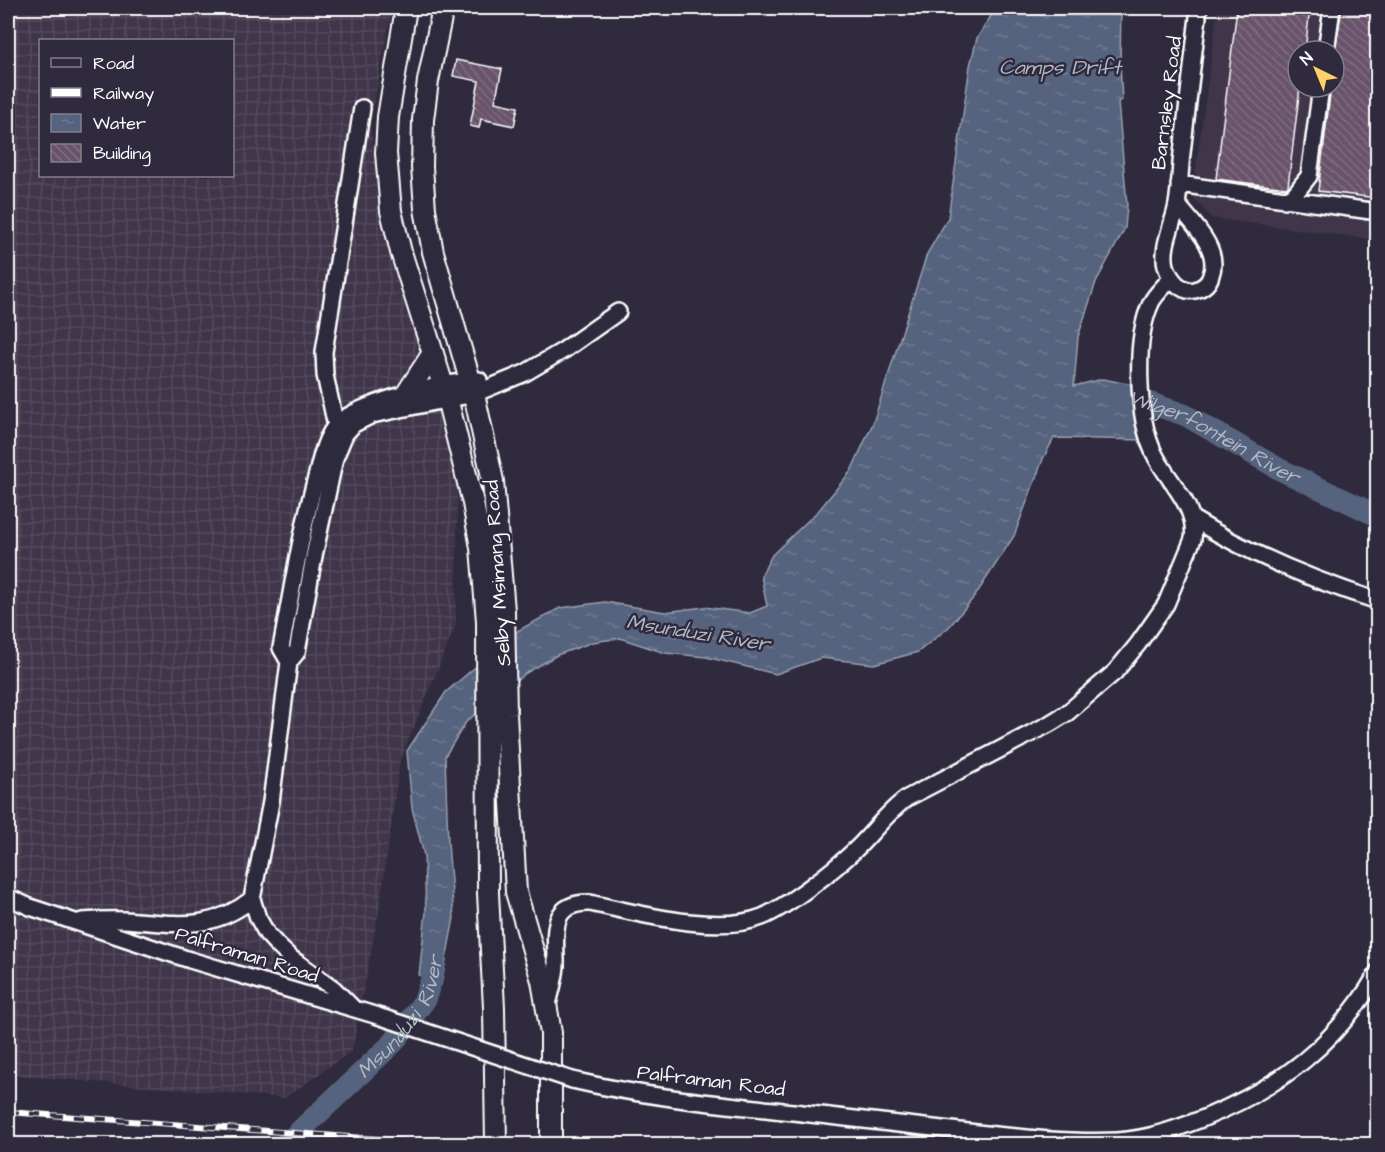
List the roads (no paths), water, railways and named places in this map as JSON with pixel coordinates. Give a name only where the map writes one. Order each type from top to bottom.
[{"type":"main road","name":"Selby Msimang Road","points":[[406,8],[388,117],[386,153],[390,211],[434,353],[458,391],[493,481],[504,610],[488,892],[494,1008],[496,1144]]},
{"type":"main road","name":"Selby Msimang Road","points":[[443,8],[428,81],[423,120],[424,209],[458,391],[462,459],[481,548],[516,892],[548,1007],[551,1033],[551,1144]]},
{"type":"main road","points":[[405,396],[434,353]]},
{"type":"lane","name":"Barnsley Road","points":[[1171,278],[1166,265],[1165,252],[1177,204],[1199,8]]},
{"type":"lane","points":[[1328,39],[1332,8]]},
{"type":"lane","points":[[1285,200],[1294,195],[1309,176],[1319,99]]},
{"type":"lane","points":[[336,426],[325,375],[324,352],[362,108]]},
{"type":"lane","points":[[1179,184],[1377,212]]},
{"type":"lane","points":[[548,1007],[556,967],[554,938],[556,925],[569,906],[590,903],[660,917],[714,924],[735,923],[761,917],[779,908],[847,856],[897,805],[907,798],[1067,713],[1115,672],[1162,611],[1193,539],[1193,519],[1190,512],[1154,453],[1147,436],[1140,383],[1139,350],[1151,302],[1171,278],[1181,288],[1189,291],[1204,286],[1213,270],[1209,246],[1177,204]]},
{"type":"lane","points":[[354,1009],[333,988],[278,946],[267,934],[258,918],[252,899],[271,802],[289,662],[297,652],[335,458],[345,434],[354,424],[372,415],[534,369],[618,312]]},
{"type":"lane","points":[[289,662],[281,648],[309,502],[324,447],[336,426],[359,410],[405,396],[458,391]]},
{"type":"lane","points":[[1193,519],[1222,537],[1277,564],[1311,579],[1377,601]]},
{"type":"lane","name":"Palframan Road","points":[[8,897],[70,921],[190,960],[378,1016],[572,1080],[636,1094],[1030,1138],[1118,1141],[1152,1136],[1185,1125],[1262,1092],[1301,1064],[1338,1028],[1352,1013],[1377,972]]},
{"type":"lane","points":[[70,921],[122,920],[173,925],[193,924],[224,917],[240,909],[252,899]]},
{"type":"water","name":"Camps Drift","points":[[1005,8],[1121,8],[1122,100],[1118,102],[1127,205],[1125,228],[1096,282],[1078,337],[1074,386],[1103,379],[1138,386],[1144,440],[1054,438],[1043,459],[1014,536],[975,596],[949,627],[918,652],[874,664],[821,658],[776,674],[706,657],[665,653],[620,638],[593,642],[557,655],[526,673],[466,722],[445,756],[448,843],[454,918],[441,985],[419,975],[426,912],[424,855],[412,808],[407,751],[446,692],[519,630],[560,608],[605,602],[665,612],[704,607],[750,613],[767,606],[761,576],[772,555],[819,510],[851,471],[873,423],[927,254],[948,218],[970,66],[977,38],[991,16]]},
{"type":"waterway","name":"Wilgerfontein River","points":[[1120,393],[1185,415],[1281,470],[1378,516]]},
{"type":"waterway","name":"Msunduzi River","points":[[286,1144],[394,1042],[424,1001],[431,981],[436,952]]},
{"type":"railway","points":[[8,1112],[445,1144]]}]
